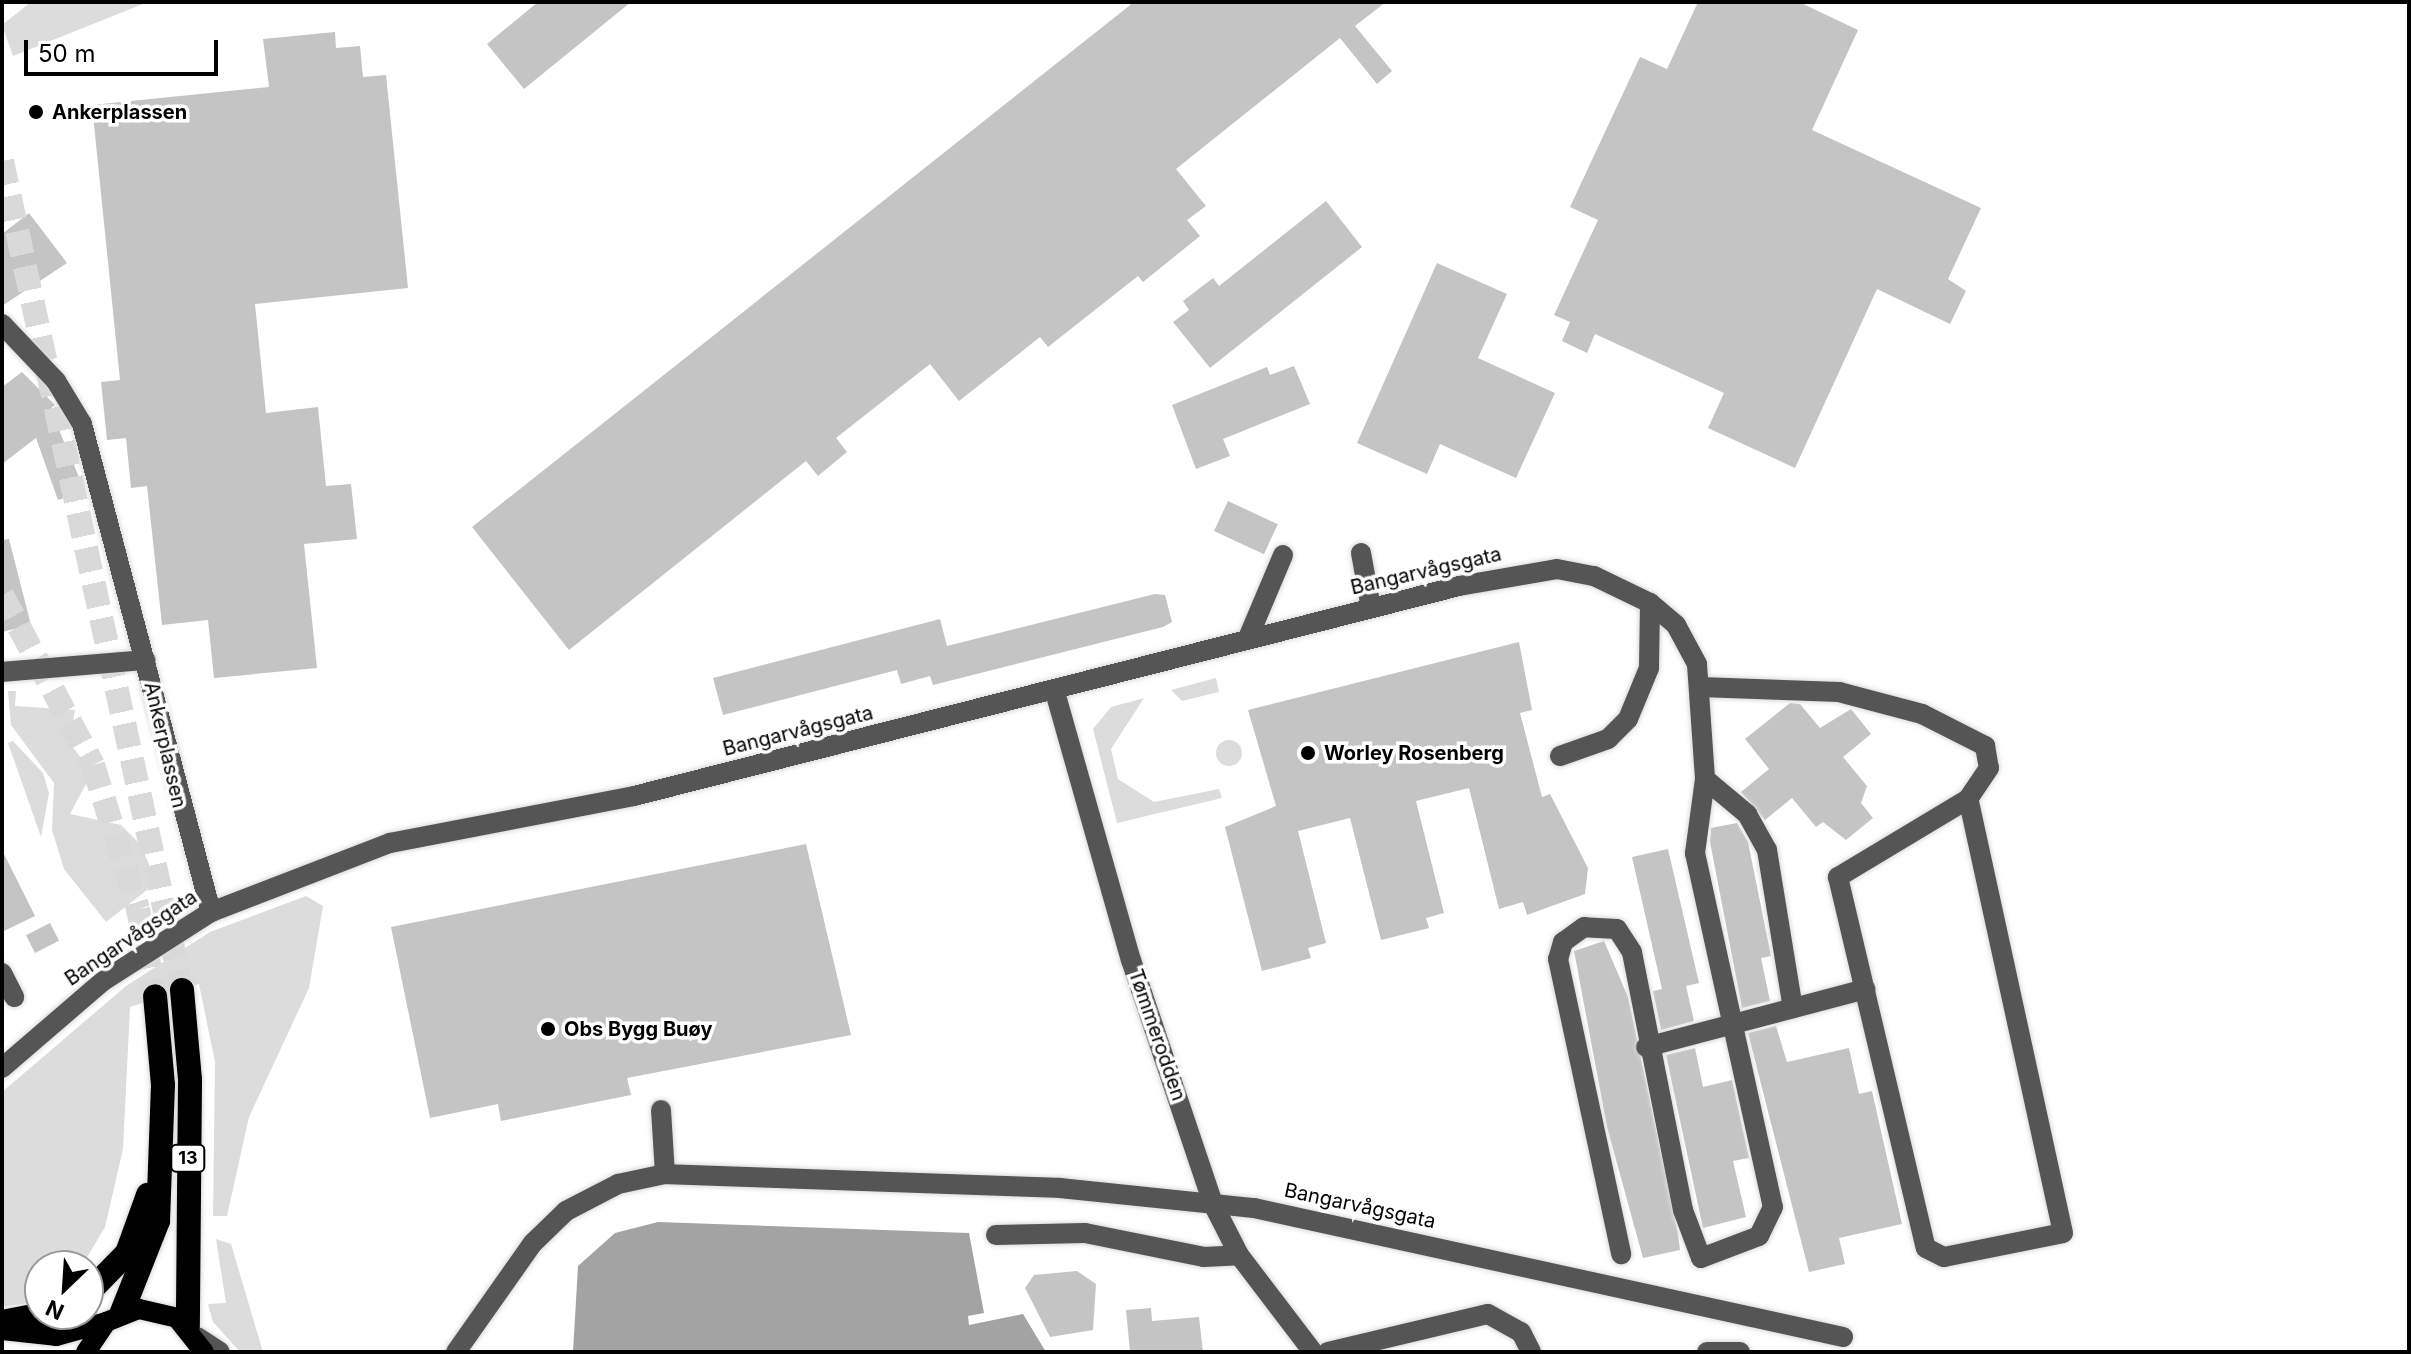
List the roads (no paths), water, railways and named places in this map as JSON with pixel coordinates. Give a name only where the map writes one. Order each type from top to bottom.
[{"type":"highway","name":"13","points":[[182,990],[190,1080],[196,1338]]},
{"type":"highway","name":"13","points":[[114,1317],[153,1246],[162,1168],[155,996]]},
{"type":"highway","name":"13","points":[[104,1277],[127,1253],[162,1168]]},
{"type":"highway","points":[[2,1322],[24,1318]]},
{"type":"main road","points":[[2,1330],[56,1336],[114,1317],[159,1310],[196,1338]]},
{"type":"main road","points":[[86,1352],[114,1317]]},
{"type":"street","name":"Ankerplassen","points":[[2,324],[56,381],[82,424],[211,912]]},
{"type":"street","points":[[1361,553],[1371,608]]},
{"type":"street","points":[[1248,638],[1283,555]]},
{"type":"street","name":"Bangarvågsgata","points":[[2,1068],[103,981],[211,912],[390,843],[634,796],[1055,692],[1248,638],[1371,608],[1557,569],[1594,576],[1650,603],[1683,635],[1700,687],[1705,779],[1695,853],[1773,1218],[1754,1240],[1701,1258],[1646,1047]]},
{"type":"street","points":[[1560,756],[1608,739],[1628,719],[1649,668],[1650,603]]},
{"type":"street","points":[[2,672],[146,660]]},
{"type":"street","points":[[1700,687],[1798,686],[1922,714],[1985,746],[1989,768],[1968,799],[1838,877],[1926,1248],[1962,1255],[2063,1233],[1968,799]]},
{"type":"street","name":"Tømmerodden","points":[[1055,692],[1131,960],[1213,1204],[1239,1255],[1313,1352]]},
{"type":"street","points":[[1705,779],[1747,814],[1767,850],[1793,1008]]},
{"type":"street","points":[[1621,1254],[1558,959],[1575,931],[1607,925],[1627,938],[1646,1047],[1865,989]]},
{"type":"street","points":[[2,973],[14,997]]},
{"type":"street","points":[[661,1110],[665,1174]]},
{"type":"street","name":"Bangarvågsgata","points":[[456,1352],[533,1243],[566,1211],[618,1184],[665,1174],[1060,1188],[1278,1212],[1843,1337]]},
{"type":"street","points":[[996,1235],[1085,1233],[1204,1257],[1239,1255]]},
{"type":"street","points":[[1328,1352],[1488,1314],[1521,1332],[1531,1352]]},
{"type":"street","points":[[196,1338],[220,1352]]},
{"type":"street","points":[[1707,1352],[1740,1352]]},
{"type":"tunnel","points":[[2,161],[182,990]]},
{"type":"tunnel","points":[[2,595],[93,765],[138,909],[155,996]]},
{"type":"place","name":"Ankerplassen","points":[[36,112]]},
{"type":"place","name":"Worley Rosenberg","points":[[1308,753]]},
{"type":"place","name":"Obs Bygg Buøy","points":[[548,1029]]}]
